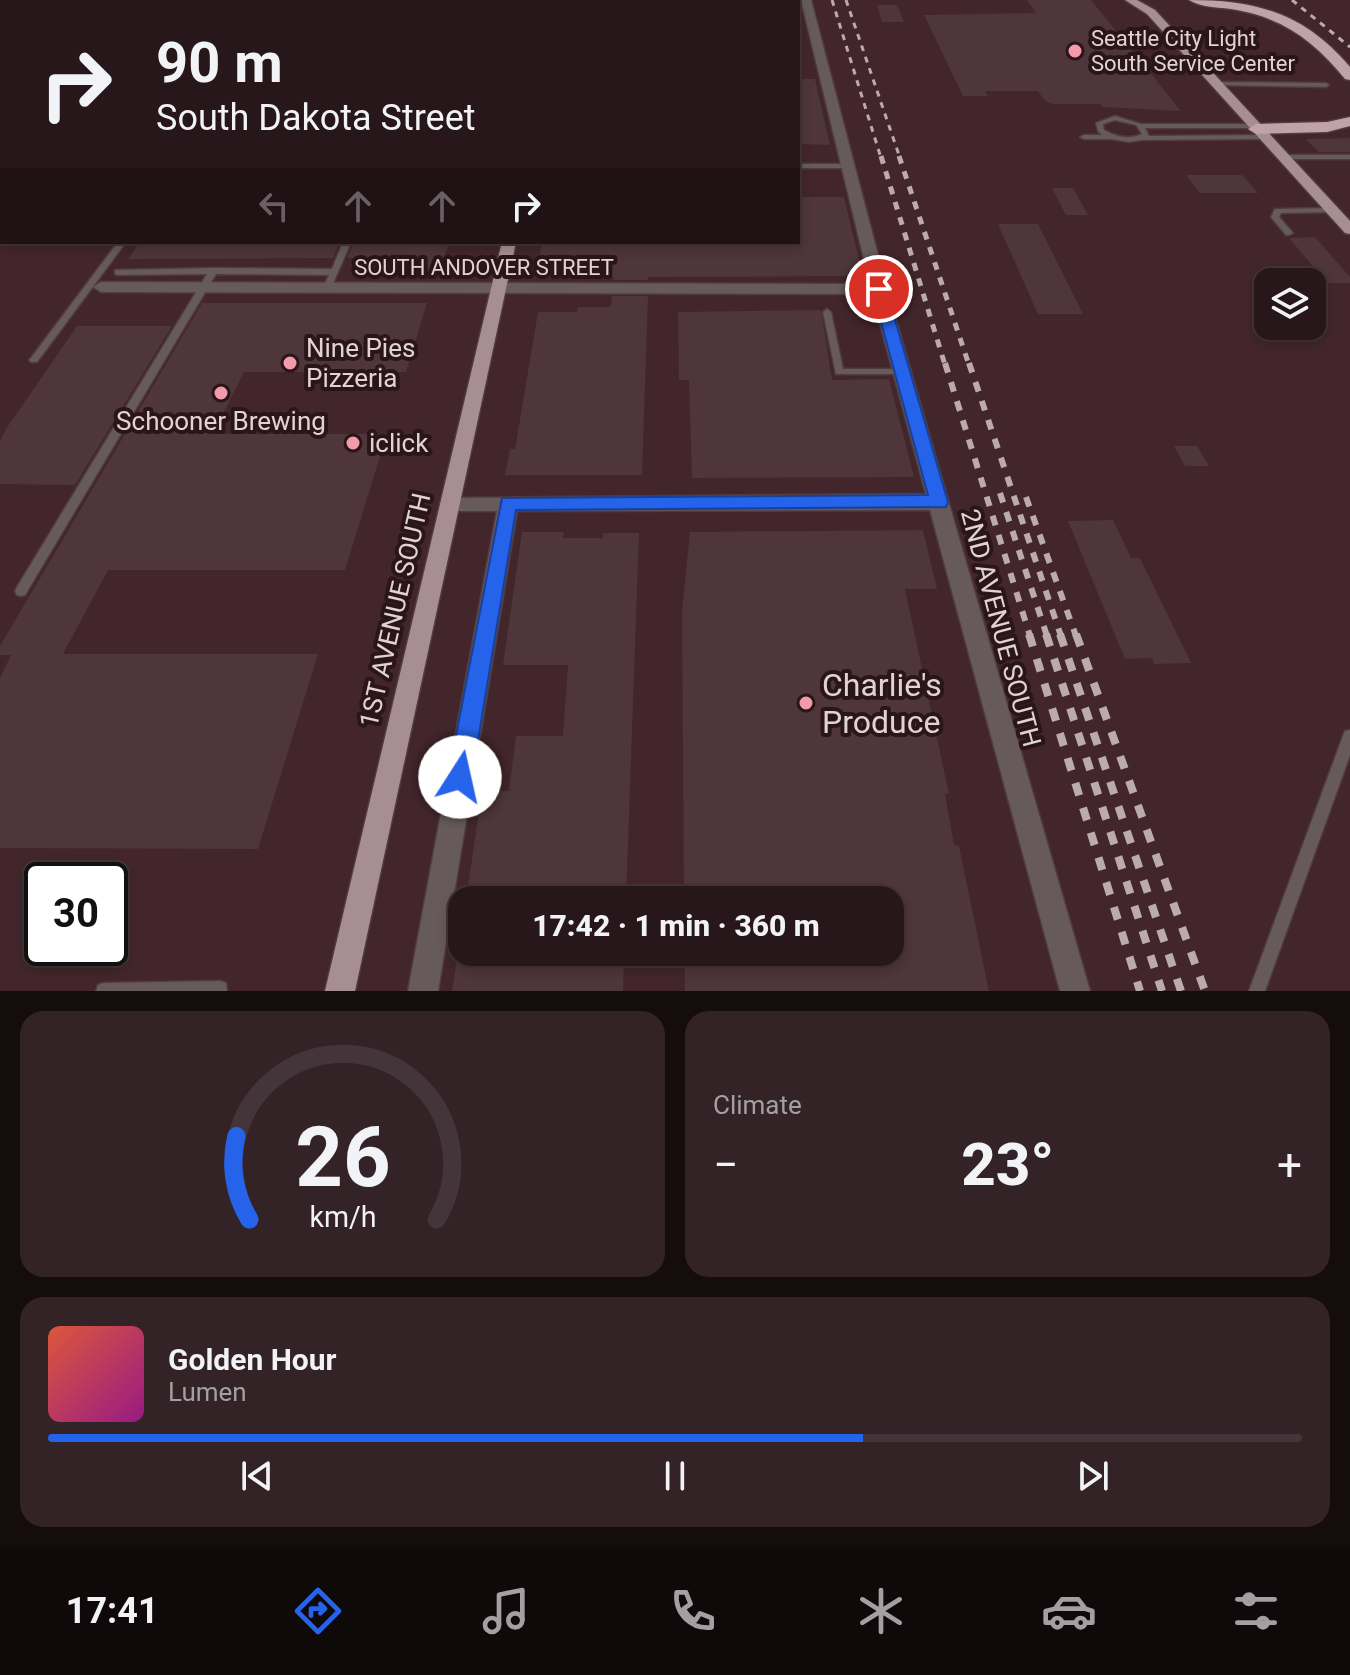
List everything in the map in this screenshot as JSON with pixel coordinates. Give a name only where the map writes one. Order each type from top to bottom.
[{"type":"highway","points":[[1195,0],[1274,16],[1294,24],[1318,41],[1350,76]]},
{"type":"highway","points":[[1258,131],[1327,127],[1350,121]]},
{"type":"main road","points":[[1130,0],[1148,4],[1214,82],[1349,229]]},
{"type":"main road","name":"1ST AVENUE SOUTH","points":[[340,991],[509,244]]},
{"type":"street","name":"2ND AVENUE SOUTH","points":[[806,0],[879,289],[1075,991]]},
{"type":"street","name":"SOUTH ANDOVER STREET","points":[[95,287],[879,289]]},
{"type":"street","points":[[450,503],[939,502]]},
{"type":"street","points":[[423,991],[508,503]]},
{"type":"lane","points":[[1214,82],[1326,85]]},
{"type":"lane","points":[[1113,137],[1101,131],[1099,123],[1123,119],[1141,126],[1258,131]]},
{"type":"lane","points":[[1141,126],[1146,131],[1143,138]]},
{"type":"lane","points":[[1084,137],[1133,140],[1258,131]]},
{"type":"lane","points":[[1282,157],[1350,157]]},
{"type":"lane","points":[[800,166],[849,166]]},
{"type":"lane","points":[[1289,233],[1275,217],[1278,211],[1331,210]]},
{"type":"lane","points":[[34,360],[95,287],[121,244]]},
{"type":"lane","points":[[327,288],[346,244]]},
{"type":"lane","points":[[21,591],[213,271]]},
{"type":"lane","points":[[118,272],[335,272]]},
{"type":"lane","points":[[827,312],[839,372],[903,372]]},
{"type":"lane","points":[[1257,991],[1350,736]]},
{"type":"lane","points":[[104,991],[220,989]]},
{"type":"shaded area","points":[[800,0],[1350,0],[1350,991],[0,991],[0,244],[800,244]]},
{"type":"building","name":"Seattle City Light South Service Center","points":[[1027,0],[1091,0],[1181,111],[1103,107],[1100,104],[1053,104],[1045,101],[1038,91],[985,91],[988,96],[963,96],[924,15],[1036,13]]},
{"type":"building","points":[[877,5],[897,5],[904,22],[882,22]]},
{"type":"building","points":[[800,79],[815,79],[830,145],[800,144]]},
{"type":"building","points":[[1350,138],[1350,152],[1319,152],[1305,139]]},
{"type":"building","points":[[1186,175],[1242,175],[1258,193],[1200,193]]},
{"type":"building","points":[[1052,188],[1073,188],[1088,215],[1066,215]]},
{"type":"building","points":[[800,197],[844,197],[863,276],[648,277],[648,280],[536,277],[542,244],[800,244]]},
{"type":"building","points":[[998,224],[1038,224],[1083,314],[1038,314]]},
{"type":"building","points":[[1315,237],[1350,277],[1350,283],[1327,283],[1326,268],[1314,268],[1289,238]]},
{"type":"building","points":[[139,244],[339,244],[333,258],[128,259]]},
{"type":"building","points":[[353,244],[448,244],[440,272],[356,272],[361,258],[347,258]]},
{"type":"building","points":[[612,296],[648,296],[642,475],[505,475],[510,449],[515,449],[538,312],[577,312],[578,307],[611,307]]},
{"type":"building","points":[[202,303],[427,303],[406,372],[244,372],[213,434],[387,434],[345,570],[108,570],[63,654],[318,654],[258,849],[0,848],[0,678],[11,655],[0,655],[0,646]]},
{"type":"building","points":[[821,310],[832,380],[889,379],[914,477],[692,478],[689,380],[679,380],[678,312]]},
{"type":"building","points":[[77,326],[172,326],[75,485],[0,484],[0,441]]},
{"type":"building","points":[[1174,446],[1197,446],[1209,466],[1185,466]]},
{"type":"building","points":[[1113,520],[1131,558],[1140,558],[1191,663],[1154,664],[1152,658],[1125,659],[1068,521]]},
{"type":"building","name":"Charlie's Produce","points":[[923,530],[937,589],[905,589],[949,794],[945,794],[954,845],[959,846],[989,991],[685,991],[685,966],[904,966],[904,886],[684,886],[682,612],[690,532]]},
{"type":"building","points":[[522,532],[564,532],[563,538],[603,538],[603,533],[639,533],[626,886],[468,886],[482,791],[509,791],[516,736],[563,736],[568,665],[503,665]]},
{"type":"building","points":[[456,966],[624,966],[623,991],[452,991]]},
{"type":"railway","points":[[832,0],[881,158]]},
{"type":"railway","points":[[846,0],[900,158]]},
{"type":"railway","points":[[1292,0],[1350,47]]},
{"type":"railway","points":[[881,156],[945,365]]},
{"type":"railway","points":[[899,156],[969,365]]},
{"type":"railway","points":[[945,363],[1030,636]]},
{"type":"railway","points":[[969,363],[1061,636]]},
{"type":"railway","points":[[1000,493],[1047,636]]},
{"type":"railway","points":[[1026,497],[1076,636]]},
{"type":"railway","points":[[1029,634],[1140,991]]},
{"type":"railway","points":[[1046,634],[1162,991]]},
{"type":"railway","points":[[1060,634],[1181,991]]},
{"type":"railway","points":[[1076,634],[1205,991]]},
{"type":"place","name":"Seattle City Light South Service Center","points":[[1075,51]]},
{"type":"place","name":"Nine Pies Pizzeria","points":[[290,363]]},
{"type":"place","name":"Schooner Brewing","points":[[221,393]]},
{"type":"place","name":"iclick","points":[[353,443]]},
{"type":"place","name":"Charlie's Produce","points":[[806,703]]},
{"type":"route","points":[[460,777],[508,503],[939,502],[879,289]]}]
